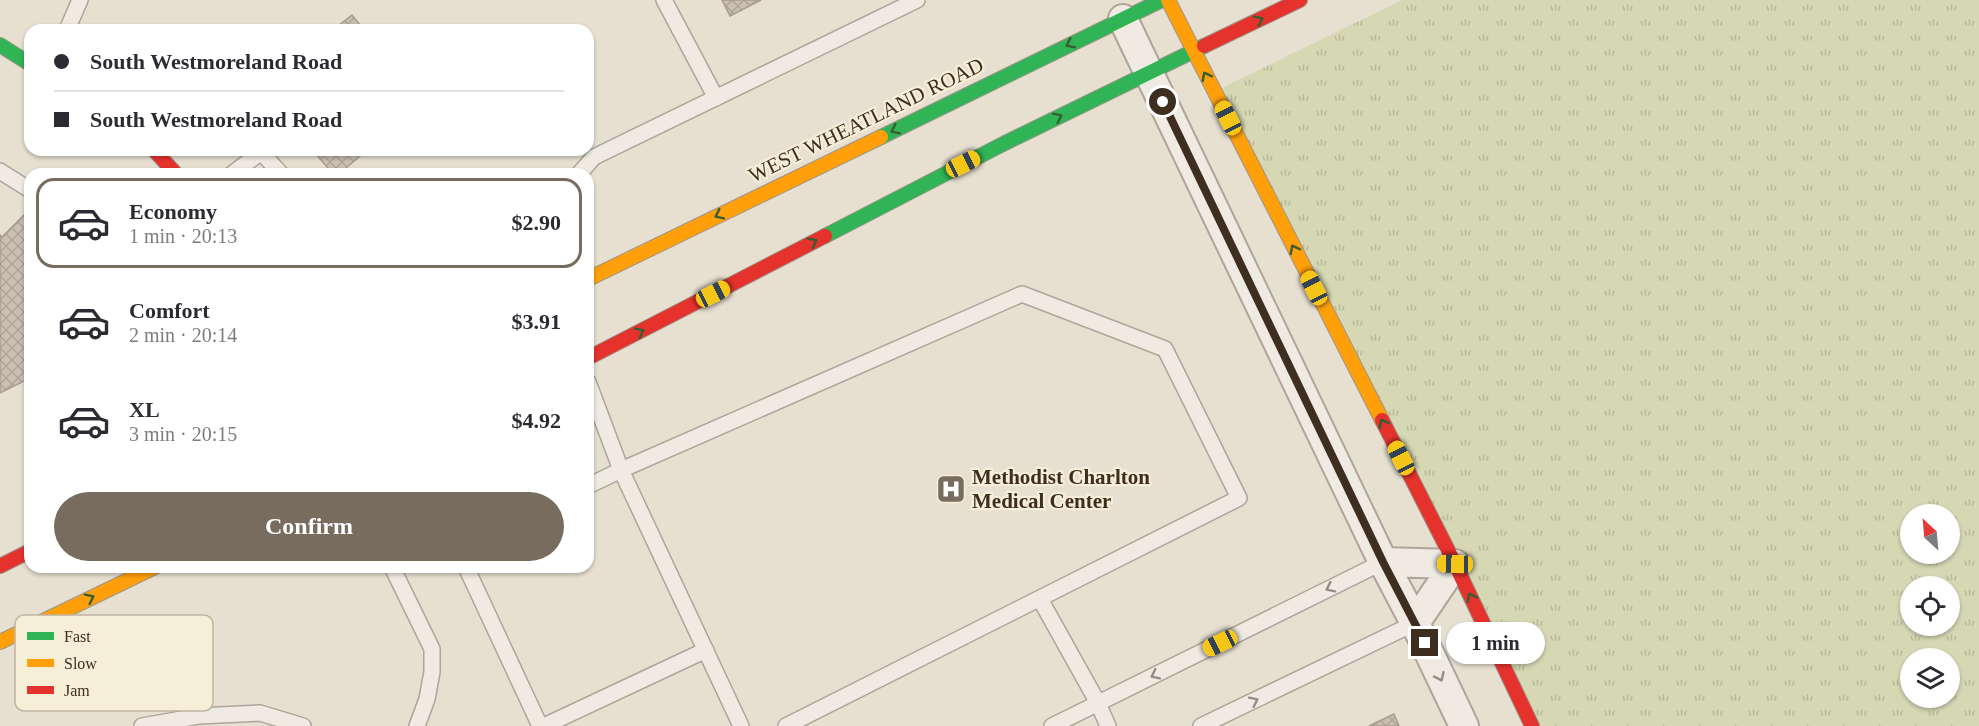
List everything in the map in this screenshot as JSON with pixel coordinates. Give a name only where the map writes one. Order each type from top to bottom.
[{"type":"main road","name":"WEST WHEATLAND ROAD","points":[[594,276],[1120,14],[1162,0]]},
{"type":"main road","points":[[1168,0],[1455,564],[1532,726]]},
{"type":"main road","points":[[594,355],[1005,142],[1300,0]]},
{"type":"main road","points":[[0,47],[24,61]]},
{"type":"main road","points":[[160,156],[170,168]]},
{"type":"main road","points":[[0,566],[24,554]]},
{"type":"main road","points":[[56,615],[143,573]]},
{"type":"main road","points":[[0,642],[15,635]]},
{"type":"street","points":[[1120,14],[1464,726]]},
{"type":"street","points":[[1383,562],[1455,564]]},
{"type":"street","points":[[1415,623],[1455,564]]},
{"type":"lane","points":[[70,24],[80,0]]},
{"type":"lane","points":[[664,0],[716,98]]},
{"type":"lane","points":[[584,168],[594,157],[917,0]]},
{"type":"lane","points":[[240,168],[256,156]]},
{"type":"lane","points":[[264,156],[275,168]]},
{"type":"lane","points":[[0,171],[24,186]]},
{"type":"lane","points":[[594,483],[1022,294],[1165,349],[1239,498],[786,726]]},
{"type":"lane","points":[[594,398],[621,470],[741,726]]},
{"type":"lane","points":[[1052,726],[1383,562]]},
{"type":"lane","points":[[395,573],[432,649],[432,672],[427,699],[417,726]]},
{"type":"lane","points":[[469,573],[542,726],[705,650]]},
{"type":"lane","points":[[1040,599],[1098,703],[1108,726]]},
{"type":"lane","points":[[1201,726],[1415,623]]},
{"type":"lane","points":[[142,726],[199,717],[260,713],[303,726]]},
{"type":"green space","points":[[1402,0],[1979,0],[1979,726],[1525,726],[1214,92]]},
{"type":"building","points":[[722,0],[761,0],[730,16]]},
{"type":"building","points":[[352,15],[359,24],[341,24]]},
{"type":"building","points":[[318,156],[360,156],[346,168],[328,168]]},
{"type":"building","points":[[24,215],[24,381],[0,393],[0,235],[2,237]]},
{"type":"building","points":[[1394,714],[1399,726],[1369,726]]},
{"type":"traffic: fast","points":[[881,137],[1162,0]]},
{"type":"traffic: fast","points":[[0,45],[24,60]]},
{"type":"traffic: fast","points":[[825,236],[1005,143],[1204,46]]},
{"type":"traffic: slow","points":[[1168,0],[1382,420]]},
{"type":"traffic: slow","points":[[594,276],[881,137]]},
{"type":"traffic: slow","points":[[56,615],[143,573]]},
{"type":"traffic: slow","points":[[0,642],[15,635]]},
{"type":"traffic: jam","points":[[1204,46],[1300,0]]},
{"type":"traffic: jam","points":[[160,156],[170,168]]},
{"type":"traffic: jam","points":[[594,355],[825,236]]},
{"type":"traffic: jam","points":[[1382,420],[1455,564],[1532,726]]},
{"type":"traffic: jam","points":[[0,566],[24,554]]},
{"type":"place","name":"Methodist Charlton Medical Center","points":[[951,489]]},
{"type":"route","points":[[1163,102],[1383,562],[1425,643]]}]
